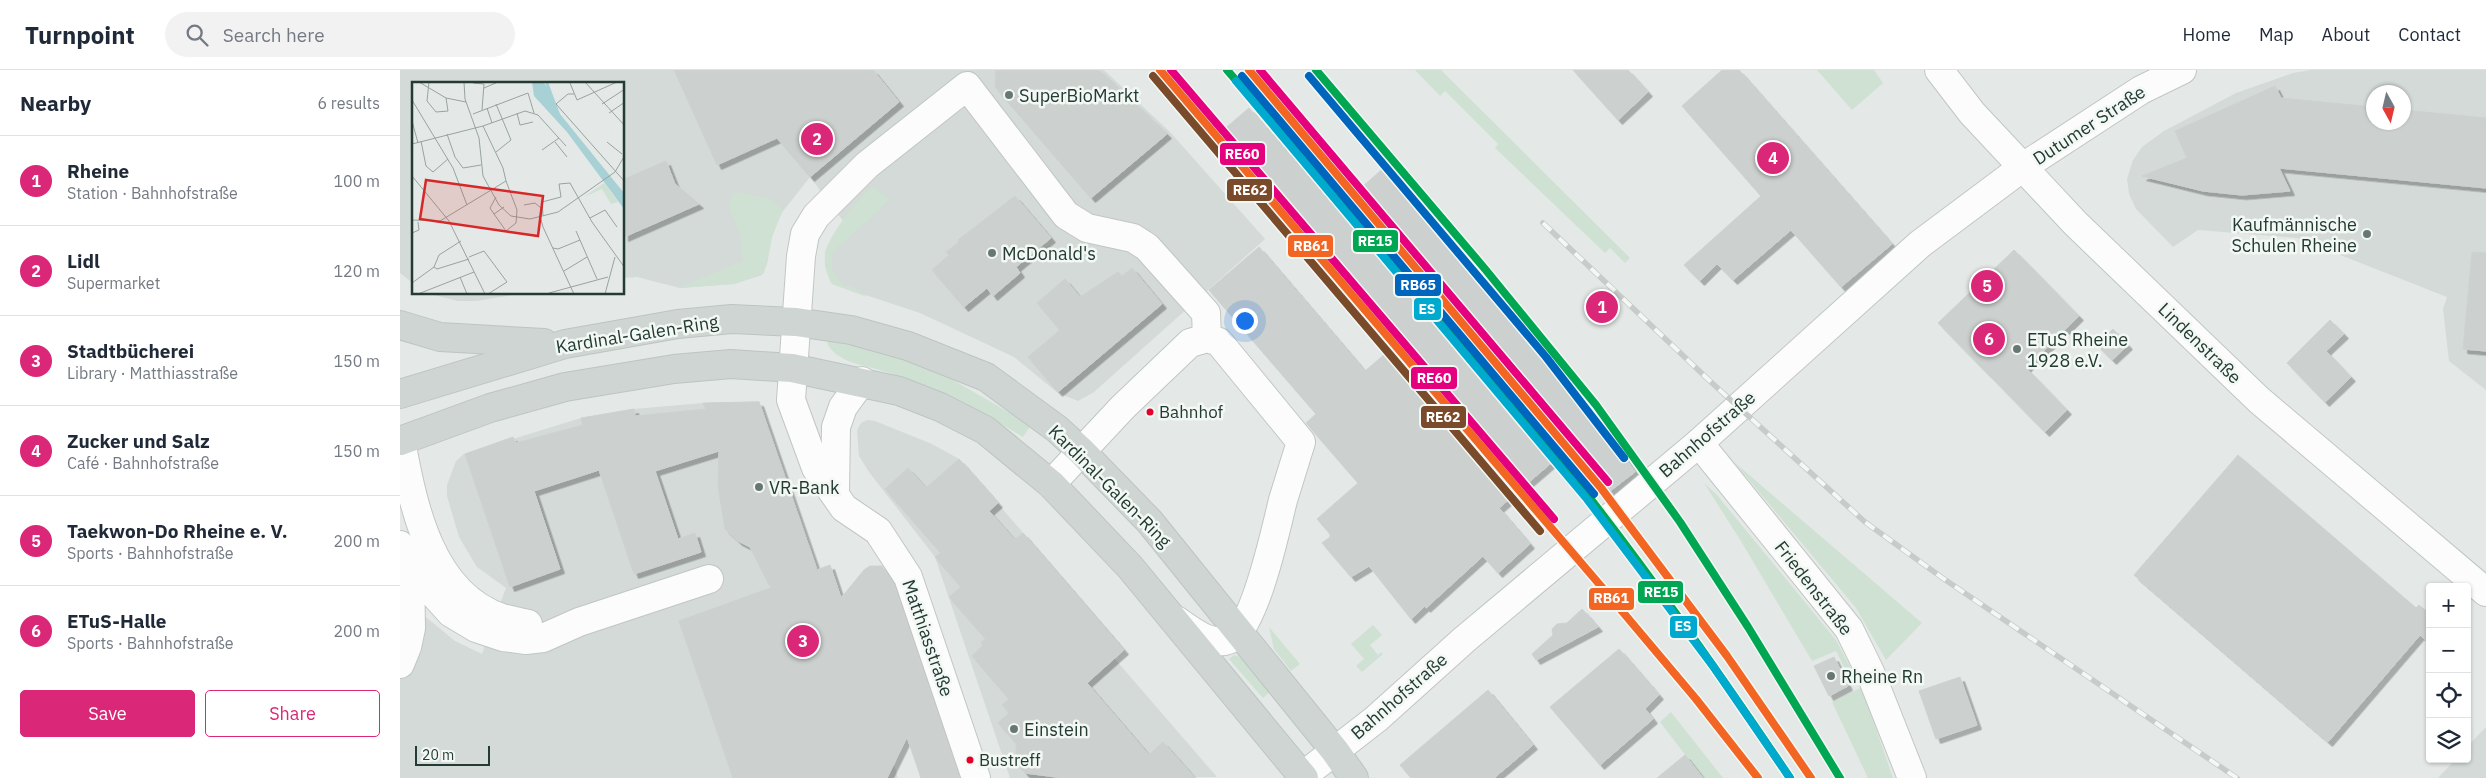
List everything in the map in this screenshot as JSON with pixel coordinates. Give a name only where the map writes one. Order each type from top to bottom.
[{"type":"main road","name":"Kardinal-Galen-Ring","points":[[400,394],[566,344],[660,326],[732,319],[796,322],[851,330],[908,346],[986,377],[1057,429],[1150,522],[1240,631],[1335,751],[1354,778]]},
{"type":"main road","points":[[400,325],[440,337],[566,344]]},
{"type":"main road","points":[[400,439],[490,408],[565,387],[674,369],[731,364],[792,368],[862,381],[899,391],[940,406],[985,430],[1051,484],[1130,567],[1302,777]]},
{"type":"street","name":"Lindenstraße","points":[[1939,70],[1972,113],[2075,223],[2258,400],[2481,579]]},
{"type":"street","name":"Dutumer Straße","points":[[2023,167],[2141,90],[2182,70]]},
{"type":"street","name":"Matthiasstraße","points":[[976,778],[908,577],[878,531],[844,508],[835,492],[816,468],[798,420],[790,392],[801,256],[806,234],[816,216],[867,165],[967,86],[1066,214],[1087,228],[1133,238],[1147,247],[1206,313],[1207,338]]},
{"type":"street","name":"Bahnhofstraße","points":[[1302,777],[1376,719],[1465,639],[1699,442],[1920,244],[2023,167]]},
{"type":"street","points":[[1051,484],[1123,407],[1190,343],[1207,338],[1219,342],[1301,442],[1267,567],[1240,631],[1228,640],[1206,639],[1170,616]]},
{"type":"street","points":[[835,492],[836,426],[843,407],[862,381]]},
{"type":"street","points":[[400,439],[411,493],[428,542],[441,568],[457,589],[479,606],[501,618],[541,627],[579,622]]},
{"type":"street","name":"Friedenstraße","points":[[1699,442],[1849,629],[1870,672],[1912,778]]},
{"type":"street","points":[[405,556],[451,613],[476,628],[503,637],[526,640],[542,638],[579,622],[709,580]]},
{"type":"street","points":[[400,664],[407,647],[411,628],[405,556]]},
{"type":"shaded area","points":[[400,70],[1104,70],[1170,132],[1265,239],[1094,392],[1078,401],[1058,393],[1014,357],[920,313],[832,284],[825,266],[825,252],[843,221],[810,177],[780,215],[772,237],[767,264],[762,275],[734,284],[680,288],[637,277],[625,278],[625,82],[412,82],[412,282],[400,273]]},
{"type":"shaded area","name":"Kaufmännische Schulen Rheine","points":[[2311,70],[2486,70],[2486,390],[2449,361],[2443,309],[2447,297],[2297,238],[2198,230],[2173,247],[2136,209],[2129,194],[2127,179],[2133,160],[2142,147],[2164,131],[2236,93],[2293,73]]},
{"type":"shaded area","points":[[434,295],[513,295],[476,301],[458,301]]},
{"type":"shaded area","points":[[759,401],[817,569],[830,565],[898,778],[400,778],[400,596],[455,641],[482,654],[506,588],[477,567],[459,537],[447,496],[447,485],[456,461],[464,454],[581,418],[634,409],[703,403]]},
{"type":"shaded area","points":[[867,420],[875,421],[932,444],[959,459],[1125,650],[1115,659],[1217,777],[1010,778],[935,557],[869,472],[859,456],[857,430],[861,423]]},
{"type":"shaded area","points":[[2486,727],[2486,778],[2438,778],[2452,763],[2471,763],[2471,743]]},
{"type":"green space","points":[[1415,70],[1441,70],[1630,258],[1625,263],[1610,248],[1605,253],[1495,148],[1498,144],[1445,91],[1440,96]]},
{"type":"green space","points":[[1817,70],[1874,70],[1883,83],[1852,110]]},
{"type":"green space","points":[[871,188],[876,188],[890,200],[832,253],[832,271],[844,286],[851,285],[867,297],[832,284],[826,270],[825,254],[831,238],[837,229],[851,209]]},
{"type":"green space","points":[[737,192],[768,198],[783,210],[772,237],[764,273],[734,284],[678,288],[743,261],[740,235],[729,207],[731,197]]},
{"type":"green space","points":[[831,339],[870,348],[932,368],[1031,425],[1023,437],[970,407],[933,390],[895,375],[842,358],[827,343]]},
{"type":"green space","points":[[1734,462],[1922,623],[1886,660],[1856,608]]},
{"type":"green space","points":[[1704,483],[1717,495],[1836,640],[1858,682],[1853,685],[1836,651],[1812,661]]},
{"type":"green space","points":[[1373,625],[1382,635],[1370,645],[1378,655],[1381,652],[1383,654],[1362,672],[1356,666],[1364,659],[1351,644]]},
{"type":"green space","points":[[1269,627],[1300,664],[1291,671],[1274,649]]},
{"type":"green space","points":[[1234,655],[1246,659],[1271,691],[1263,698],[1229,659]]},
{"type":"green space","points":[[1860,688],[1863,691],[1893,778],[1868,778],[1832,702]]},
{"type":"green space","points":[[1671,712],[1723,778],[1703,778],[1660,722]]},
{"type":"building","points":[[674,70],[873,70],[899,102],[810,177],[777,138],[717,165]]},
{"type":"building","points":[[996,70],[1099,70],[1167,134],[1091,198],[995,87]]},
{"type":"building","points":[[1573,70],[1628,70],[1648,92],[1618,120]]},
{"type":"building","points":[[1722,70],[1739,70],[1892,244],[1841,287],[1791,230],[1733,280],[1717,264],[1700,281],[1684,265],[1761,196],[1682,106]]},
{"type":"building","points":[[2275,86],[2281,98],[2366,106],[2366,130],[2411,130],[2411,111],[2486,118],[2486,188],[2279,168],[2290,191],[2242,195],[2203,191],[2142,176],[2187,158],[2175,131]]},
{"type":"building","points":[[1249,108],[1336,210],[1387,165],[1590,407],[1635,472],[1610,491],[1572,445],[1499,508],[1530,544],[1498,573],[1483,556],[1426,608],[1425,606],[1411,619],[1369,566],[1351,577],[1322,543],[1330,537],[1330,534],[1317,519],[1358,483],[1306,423],[1316,414],[1209,290],[1259,247],[1365,371],[1399,342],[1221,132]]},
{"type":"building","points":[[666,161],[675,184],[699,204],[625,237],[625,179]]},
{"type":"building","points":[[1015,196],[1051,238],[1016,267],[1020,273],[993,296],[987,288],[964,307],[932,270],[949,255],[946,252],[959,242],[958,240]]},
{"type":"building","points":[[2014,250],[2079,316],[2026,368],[2067,410],[2045,432],[1938,323]]},
{"type":"building","points":[[2472,252],[2486,253],[2486,351],[2463,349]]},
{"type":"building","points":[[1132,268],[1162,304],[1058,392],[1028,357],[1060,330],[1037,303],[1065,279],[1080,297],[1118,272],[1122,276]]},
{"type":"building","points":[[2330,320],[2344,334],[2326,351],[2351,377],[2325,402],[2287,363]]},
{"type":"building","points":[[2113,329],[2128,345],[2112,360],[2097,345]]},
{"type":"building","points":[[759,402],[817,570],[830,565],[841,598],[864,570],[870,566],[882,566],[894,584],[960,778],[921,778],[907,737],[887,778],[733,778],[679,621],[773,587],[769,585],[750,547],[738,541],[725,529],[718,486],[719,451],[655,471],[678,539],[695,533],[701,552],[634,574],[599,470],[534,491],[560,569],[510,587],[465,454],[513,437],[516,443],[583,425],[581,418],[634,409],[635,416],[706,409],[703,403]]},
{"type":"building","points":[[2238,455],[2416,608],[2419,605],[2426,611],[2426,640],[2420,635],[2328,742],[2134,575]]},
{"type":"building","points":[[959,459],[998,503],[989,511],[1015,540],[1023,533],[1124,650],[1087,683],[1149,755],[1163,742],[1195,778],[1064,778],[1025,773],[1017,763],[1016,743],[998,723],[1009,713],[1002,705],[1009,699],[972,656],[983,645],[981,642],[986,639],[949,597],[961,587],[935,557],[941,553],[885,489],[908,468],[926,488]]},
{"type":"building","points":[[1582,609],[1598,627],[1536,660],[1532,654],[1553,635],[1552,629],[1557,624],[1567,623]]},
{"type":"building","points":[[1619,649],[1659,695],[1645,709],[1653,719],[1600,765],[1550,707]]},
{"type":"building","name":"Rheine Rn","points":[[1834,657],[1848,686],[1829,696],[1814,666]]},
{"type":"building","points":[[1960,677],[1977,725],[1936,739],[1919,691]]},
{"type":"building","points":[[1488,690],[1533,745],[1494,778],[1411,778],[1400,765]]},
{"type":"building","points":[[1685,755],[1703,778],[1657,778]]},
{"type":"railway","points":[[1543,223],[1712,383],[1865,522],[1944,579],[2237,778]]},
{"type":"transit line","name":"RB61","points":[[1160,70],[1600,585],[1696,699],[1758,778]]},
{"type":"transit line","name":"RE60","points":[[1171,70],[1554,519]]},
{"type":"transit line","name":"RE15","points":[[1227,70],[1456,334],[1589,497],[1692,636],[1790,778]]},
{"type":"transit line","name":"RB61","points":[[1249,70],[1601,488],[1727,656],[1811,778]]},
{"type":"transit line","name":"RE60","points":[[1260,70],[1608,482]]},
{"type":"transit line","name":"RE15","points":[[1316,70],[1485,269],[1596,405],[1680,522],[1748,627],[1840,778]]},
{"type":"transit line","name":"RE62","points":[[1153,76],[1540,531]]},
{"type":"transit line","name":"RB65","points":[[1242,76],[1594,494]]},
{"type":"transit line","name":"RB65","points":[[1309,76],[1546,357],[1624,458]]},
{"type":"transit line","name":"ES","points":[[1236,81],[1587,499],[1713,666],[1790,778]]},
{"type":"place","name":"SuperBioMarkt","points":[[1009,95]]},
{"type":"place","name":"Lidl","points":[[817,139]]},
{"type":"place","name":"Zucker und Salz","points":[[1773,158]]},
{"type":"place","name":"Kaufmännische Schulen Rheine","points":[[2367,234]]},
{"type":"place","name":"McDonald's","points":[[992,253]]},
{"type":"place","name":"Taekwon-Do Rheine e. V.","points":[[1987,286]]},
{"type":"place","name":"Rheine","points":[[1602,307]]},
{"type":"place","name":"ETuS-Halle","points":[[1989,339]]},
{"type":"place","name":"ETuS Rheine 1928 e.V.","points":[[2017,349]]},
{"type":"place","name":"Bahnhof","points":[[1150,412]]},
{"type":"place","name":"VR-Bank","points":[[759,487]]},
{"type":"place","name":"Stadtbücherei","points":[[803,641]]},
{"type":"place","name":"Rheine Rn","points":[[1831,676]]},
{"type":"place","name":"Einstein","points":[[1014,729]]},
{"type":"place","name":"Bustreff","points":[[970,760]]}]
